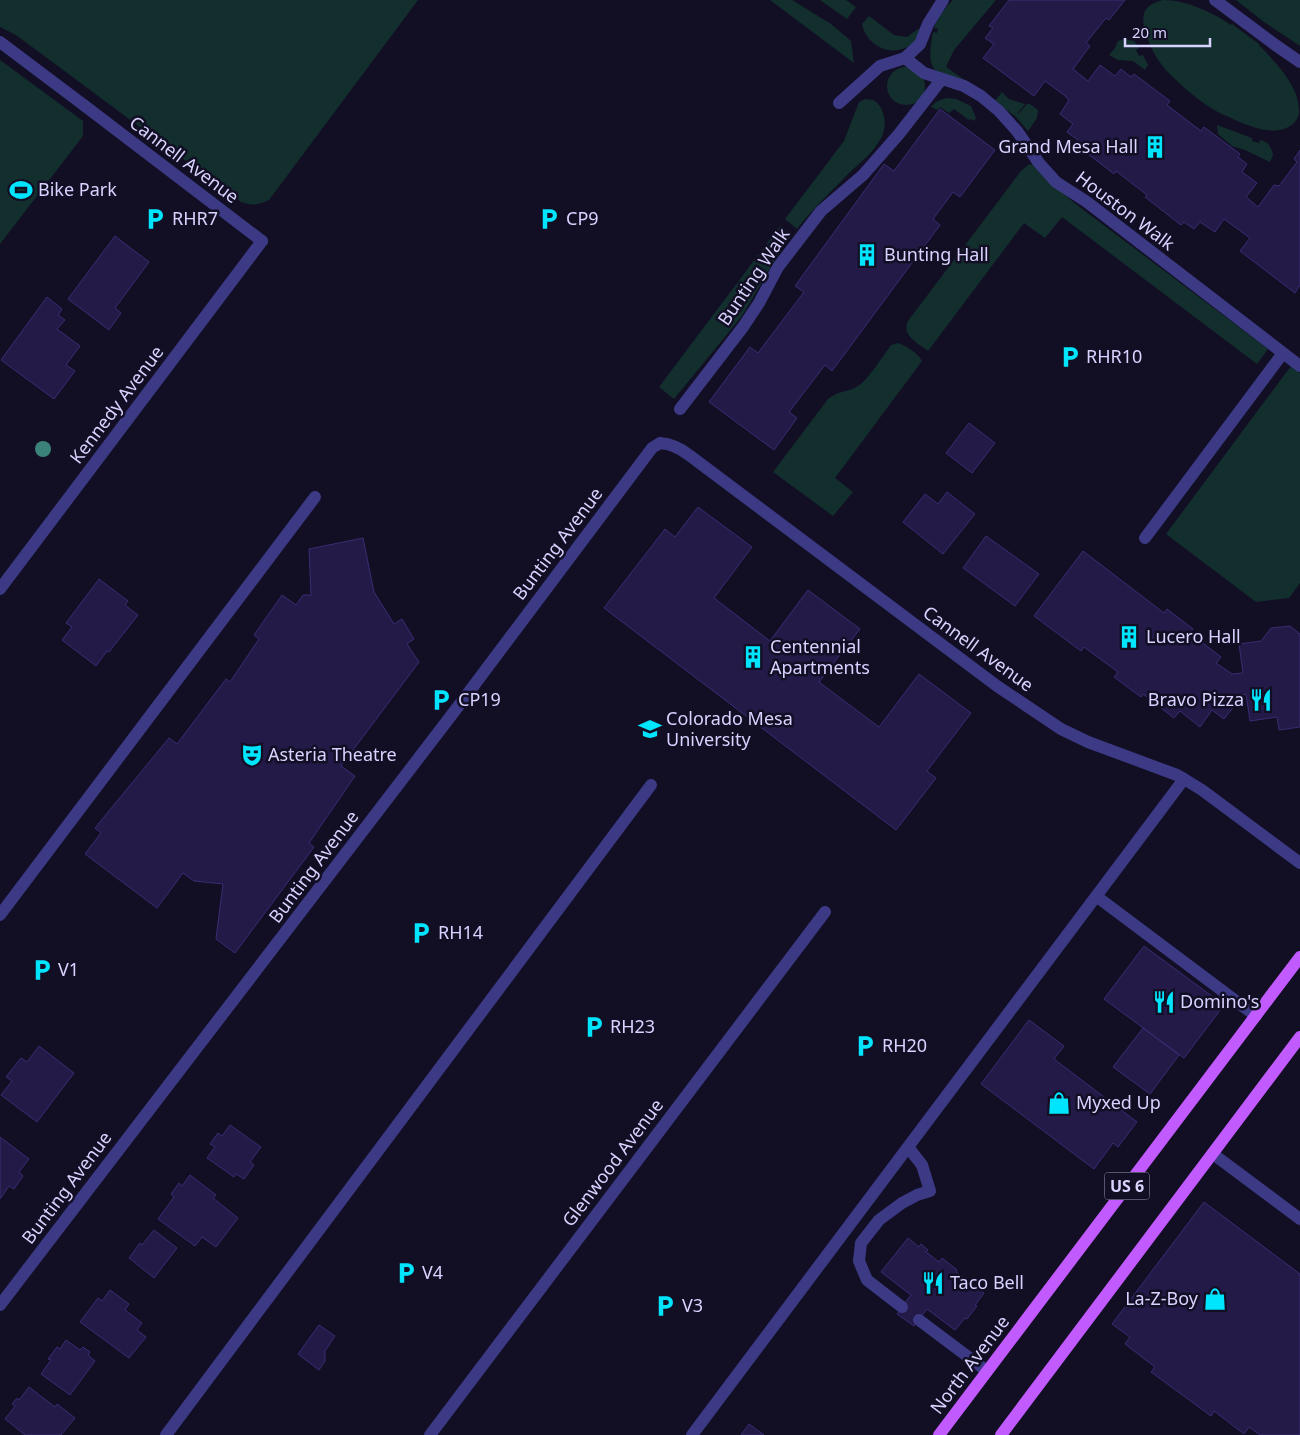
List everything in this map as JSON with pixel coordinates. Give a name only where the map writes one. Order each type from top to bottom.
[{"type":"main road","name":"North Avenue","points":[[939,1435],[1300,957]]},
{"type":"main road","name":"US 6","points":[[1001,1435],[1300,1037]]},
{"type":"main road","points":[[948,1435],[954,1416]]},
{"type":"street","points":[[839,104],[880,66],[904,58],[920,44],[928,24],[943,0]]},
{"type":"street","points":[[1215,0],[1300,62]]},
{"type":"street","name":"Cannell Avenue","points":[[0,42],[262,242]]},
{"type":"street","name":"Houston Walk","points":[[904,58],[924,73],[964,86],[981,96],[999,111],[1017,131],[1039,163],[1056,182],[1087,202],[1300,366]]},
{"type":"street","name":"Bunting Walk","points":[[680,409],[744,327],[778,267],[821,211],[863,175],[899,134],[941,80]]},
{"type":"street","name":"Kennedy Avenue","points":[[0,589],[262,242]]},
{"type":"street","points":[[1145,538],[1283,353]]},
{"type":"street","name":"Cannell Avenue","points":[[652,448],[660,442],[678,447],[690,455],[997,686],[1062,729],[1088,742],[1184,779],[1202,790],[1300,863]]},
{"type":"street","name":"Bunting Avenue","points":[[0,1305],[460,704],[652,448]]},
{"type":"street","points":[[0,915],[315,497]]},
{"type":"street","points":[[692,1435],[1184,779]]},
{"type":"street","points":[[166,1435],[651,785]]},
{"type":"street","points":[[1096,896],[1256,1016]]},
{"type":"street","name":"Glenwood Avenue","points":[[430,1435],[825,912]]},
{"type":"street","points":[[902,1307],[867,1280],[859,1261],[861,1243],[879,1220],[902,1203],[930,1191],[922,1165],[908,1147]]},
{"type":"street","points":[[1213,1154],[1300,1219]]},
{"type":"street","points":[[919,1320],[987,1371]]},
{"type":"green space","points":[[0,0],[418,0],[269,200],[258,204],[248,204],[241,202],[16,35],[0,27]]},
{"type":"green space","points":[[770,0],[792,0],[831,24],[851,41],[854,63]]},
{"type":"green space","points":[[820,0],[846,0],[856,7],[847,19]]},
{"type":"green space","points":[[953,0],[996,0],[954,50],[946,67],[969,83],[939,73],[931,63],[930,55],[933,32],[937,33],[938,29],[934,28],[942,13]]},
{"type":"green space","points":[[1163,0],[1190,4],[1207,11],[1232,24],[1259,44],[1291,84],[1298,102],[1299,112],[1295,122],[1287,128],[1277,130],[1261,129],[1248,125],[1216,111],[1177,81],[1157,58],[1144,27],[1143,16],[1147,8]]},
{"type":"green space","points":[[1236,0],[1300,0],[1300,46],[1264,22]]},
{"type":"green space","points":[[869,16],[894,35],[907,37],[918,29],[924,28],[917,41],[912,45],[898,50],[884,49],[872,42],[864,31],[862,24]]},
{"type":"green space","points":[[1124,39],[1134,41],[1139,48],[1136,50],[1139,56],[1143,55],[1148,65],[1145,70],[1133,61],[1118,60],[1109,55],[1118,41]]},
{"type":"green space","name":"Bike Park","points":[[0,60],[83,121],[83,136],[0,244]]},
{"type":"green space","points":[[906,67],[913,68],[919,73],[924,79],[924,93],[919,99],[913,104],[906,105],[899,104],[893,99],[888,93],[887,86],[888,79],[893,73],[899,68]]},
{"type":"green space","points":[[1002,92],[1009,99],[1025,104],[1017,114],[1027,104],[1038,110],[1037,118],[1028,131],[1016,117],[995,101]]},
{"type":"green space","points":[[946,98],[956,99],[971,106],[976,118],[974,121],[969,120],[954,109],[949,113],[940,107],[938,110],[931,107],[936,102]]},
{"type":"green space","points":[[865,99],[873,100],[883,112],[885,123],[881,138],[863,161],[850,172],[797,229],[785,219],[844,141],[859,102]]},
{"type":"green space","points":[[1217,125],[1252,138],[1252,141],[1259,143],[1260,140],[1266,142],[1273,155],[1270,162],[1232,146],[1218,134]]},
{"type":"green space","points":[[1033,164],[1073,202],[1268,349],[1257,364],[1062,217],[1045,238],[1024,223],[928,351],[915,342],[907,330],[908,321],[1021,171],[1028,165]]},
{"type":"green space","points":[[780,226],[792,235],[742,316],[674,399],[659,387]]},
{"type":"green space","points":[[898,343],[912,350],[922,361],[835,478],[853,492],[833,516],[773,472],[828,399],[862,383],[891,345]]},
{"type":"green space","points":[[1291,366],[1300,373],[1300,583],[1289,598],[1256,602],[1166,534]]},
{"type":"building","name":"Grand Mesa Hall","points":[[1009,0],[1125,0],[1109,20],[1106,18],[1086,43],[1090,46],[1073,69],[1088,81],[1100,65],[1115,76],[1121,69],[1131,77],[1134,74],[1170,101],[1167,105],[1201,131],[1204,127],[1240,154],[1238,157],[1247,164],[1242,172],[1257,183],[1246,197],[1258,207],[1274,185],[1279,186],[1297,162],[1294,159],[1300,150],[1300,285],[1295,293],[1240,251],[1250,238],[1224,219],[1215,232],[1200,222],[1194,229],[1184,222],[1181,225],[1116,171],[1114,174],[1075,144],[1078,140],[1067,132],[1073,124],[1060,114],[1069,100],[1064,95],[1045,81],[1034,96],[983,58],[994,44],[985,38],[993,28],[989,26]]},
{"type":"building","name":"Bunting Hall","points":[[940,109],[995,150],[960,197],[953,192],[933,219],[940,225],[832,371],[825,365],[789,412],[797,418],[774,450],[709,402],[750,347],[758,353],[804,292],[795,286],[884,164],[894,171]]},
{"type":"building","points":[[115,236],[149,262],[115,308],[121,313],[109,330],[68,299]]},
{"type":"building","points":[[47,297],[62,309],[58,315],[65,320],[57,329],[80,346],[66,365],[75,371],[54,399],[1,360]]},
{"type":"building","points":[[969,423],[995,443],[972,473],[946,453]]},
{"type":"building","points":[[947,492],[975,514],[943,554],[903,522],[925,494],[938,504]]},
{"type":"building","name":"Centennial Apartments","points":[[698,507],[752,547],[714,598],[770,641],[808,590],[860,629],[819,682],[879,727],[919,674],[971,713],[927,771],[936,778],[896,830],[604,608],[665,529],[675,537]]},
{"type":"building","points":[[986,536],[1039,574],[1015,606],[963,568]]},
{"type":"building","name":"Asteria Theatre","points":[[363,538],[374,592],[394,624],[402,619],[414,639],[407,644],[419,662],[341,766],[355,776],[309,843],[314,847],[235,953],[216,939],[223,884],[194,881],[183,873],[157,908],[85,854],[101,833],[95,828],[169,738],[177,744],[226,679],[230,682],[259,639],[254,635],[282,595],[296,605],[303,595],[311,595],[309,549]]},
{"type":"building","name":"Lucero Hall","points":[[1083,551],[1164,613],[1167,609],[1193,629],[1190,633],[1221,657],[1216,663],[1232,674],[1243,673],[1239,644],[1261,641],[1271,628],[1290,626],[1300,634],[1300,727],[1279,730],[1277,717],[1250,721],[1246,694],[1243,695],[1224,719],[1212,710],[1200,727],[1180,711],[1174,718],[1143,694],[1141,697],[1114,677],[1118,672],[1084,647],[1081,651],[1034,616]]},
{"type":"building","points":[[99,579],[128,601],[125,605],[138,615],[96,666],[62,640],[72,627],[66,623]]},
{"type":"building","name":"Domino's","points":[[1144,946],[1224,1005],[1184,1058],[1104,999]]},
{"type":"building","name":"Myxed Up","points":[[1029,1020],[1064,1046],[1054,1059],[1137,1122],[1118,1147],[1113,1143],[1094,1169],[981,1084]]},
{"type":"building","points":[[1143,1028],[1179,1055],[1150,1094],[1113,1067]]},
{"type":"building","points":[[39,1046],[74,1073],[37,1122],[1,1095],[12,1081],[6,1077],[21,1058],[27,1062]]},
{"type":"building","points":[[230,1125],[261,1147],[250,1162],[254,1165],[244,1179],[236,1174],[234,1177],[207,1158],[215,1147],[210,1144],[218,1133],[222,1136]]},
{"type":"building","points":[[0,1137],[29,1159],[19,1172],[23,1176],[14,1189],[9,1186],[0,1199]]},
{"type":"building","points":[[190,1175],[216,1195],[213,1198],[238,1218],[216,1247],[202,1237],[195,1246],[158,1219],[174,1197],[171,1194],[179,1183],[182,1186]]},
{"type":"building","name":"La-Z-Boy","points":[[1204,1202],[1300,1274],[1300,1435],[1260,1435],[1249,1427],[1244,1434],[1214,1411],[1211,1416],[1151,1372],[1155,1367],[1125,1344],[1130,1337],[1112,1324]]},
{"type":"building","points":[[154,1230],[177,1248],[154,1278],[129,1258],[140,1243],[142,1245]]},
{"type":"building","name":"Taco Bell","points":[[908,1238],[919,1247],[921,1244],[928,1250],[926,1252],[939,1262],[942,1258],[957,1270],[956,1272],[984,1293],[967,1319],[965,1318],[955,1330],[927,1309],[914,1326],[897,1314],[911,1295],[881,1272]]},
{"type":"building","points":[[110,1290],[129,1304],[125,1310],[142,1323],[137,1330],[146,1337],[129,1358],[80,1322],[98,1298],[102,1301]]},
{"type":"building","points":[[319,1325],[335,1336],[325,1351],[325,1361],[319,1370],[298,1354]]},
{"type":"building","points":[[66,1340],[80,1350],[83,1347],[90,1352],[88,1355],[95,1361],[70,1395],[41,1374],[51,1360],[48,1359],[57,1347],[60,1349]]},
{"type":"building","points":[[29,1387],[55,1407],[57,1404],[75,1418],[61,1435],[25,1435],[5,1419],[15,1406],[12,1404],[17,1398],[19,1400]]},
{"type":"building","points":[[749,1424],[764,1435],[741,1435]]},
{"type":"place","name":"Grand Mesa Hall","points":[[1155,147]]},
{"type":"place","name":"Bike Park","points":[[21,190]]},
{"type":"place","name":"RHR7","points":[[155,219]]},
{"type":"place","name":"CP9","points":[[549,219]]},
{"type":"place","name":"Bunting Hall","points":[[867,255]]},
{"type":"place","name":"RHR10","points":[[1070,357]]},
{"type":"place","name":"Lucero Hall","points":[[1129,637]]},
{"type":"place","name":"Centennial Apartments","points":[[753,657]]},
{"type":"place","name":"CP19","points":[[441,700]]},
{"type":"place","name":"Bravo Pizza","points":[[1261,700]]},
{"type":"place","name":"Colorado Mesa University","points":[[650,729]]},
{"type":"place","name":"Asteria Theatre","points":[[252,755]]},
{"type":"place","name":"RH14","points":[[421,933]]},
{"type":"place","name":"V1","points":[[42,970]]},
{"type":"place","name":"Domino's","points":[[1164,1002]]},
{"type":"place","name":"RH23","points":[[594,1027]]},
{"type":"place","name":"RH20","points":[[865,1046]]},
{"type":"place","name":"Myxed Up","points":[[1059,1103]]},
{"type":"place","name":"V4","points":[[406,1273]]},
{"type":"place","name":"Taco Bell","points":[[933,1283]]},
{"type":"place","name":"La-Z-Boy","points":[[1215,1299]]},
{"type":"place","name":"V3","points":[[665,1306]]}]
